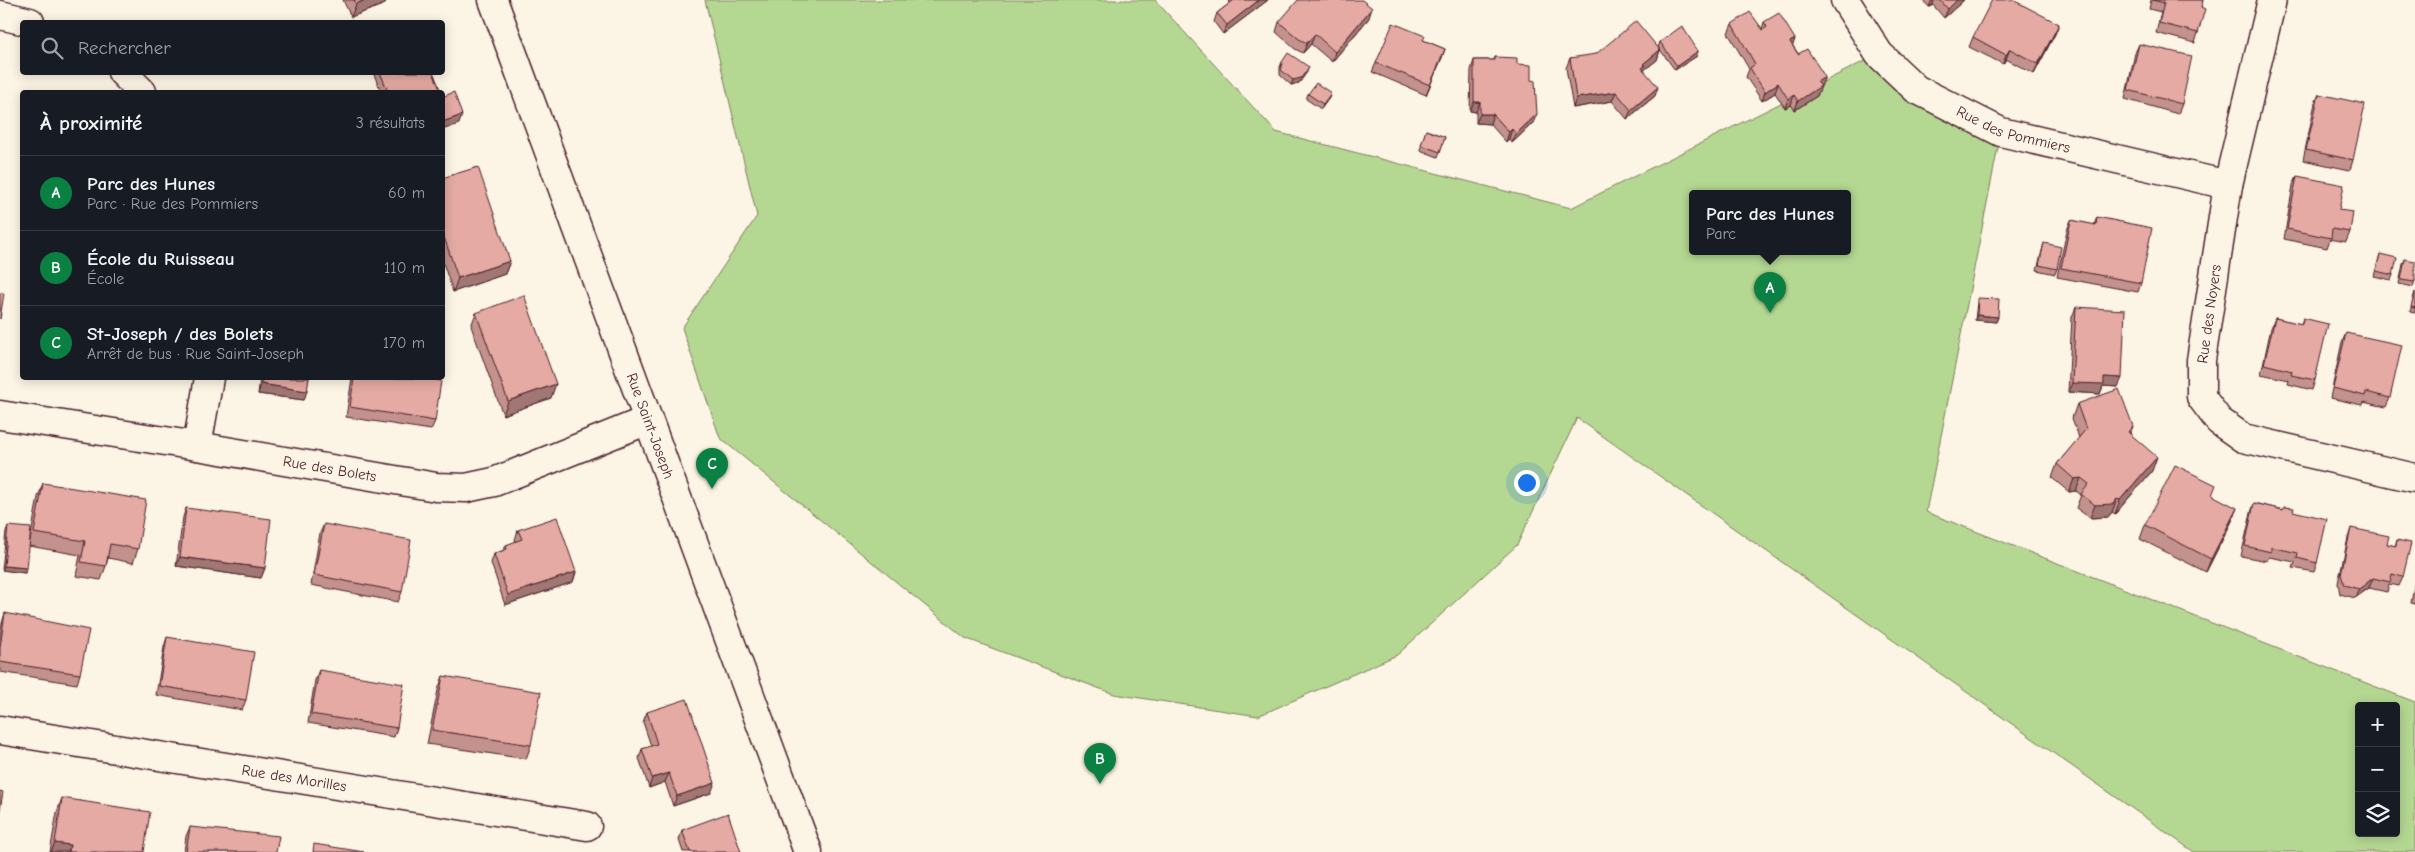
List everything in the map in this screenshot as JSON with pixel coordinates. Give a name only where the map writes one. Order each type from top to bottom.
[{"type":"street","name":"Rue Saint-Joseph","points":[[494,0],[808,852]]},
{"type":"street","name":"Rue des Pommiers","points":[[1845,0],[1879,54],[1916,89],[2001,132],[2228,185]]},
{"type":"street","name":"Rue des Noyers","points":[[2272,0],[2228,185],[2201,360],[2201,397],[2219,421],[2243,438],[2415,478]]},
{"type":"street","points":[[0,15],[21,20]]},
{"type":"street","points":[[125,75],[140,90]]},
{"type":"street","points":[[197,446],[209,380]]},
{"type":"street","name":"Rue des Bolets","points":[[0,415],[197,446],[436,488],[466,488],[494,482],[648,420]]},
{"type":"street","name":"Rue des Morilles","points":[[0,730],[587,826]]},
{"type":"green space","points":[[705,0],[1155,0],[1276,132],[1571,208],[1879,54],[2001,132],[1926,512],[2415,702],[2415,852],[2194,852],[1577,418],[1517,545],[1397,655],[1258,716],[1114,694],[965,638],[720,438],[682,328],[757,216]]},
{"type":"building","points":[[354,0],[365,0],[356,4]]},
{"type":"building","points":[[1234,0],[1259,0],[1227,25],[1217,13]]},
{"type":"building","points":[[1298,0],[1362,0],[1372,8],[1335,52],[1315,34],[1307,43],[1299,39],[1279,22]]},
{"type":"building","points":[[1940,0],[1957,0],[1948,9]]},
{"type":"building","points":[[1992,0],[2013,0],[2059,24],[2038,64],[2010,49],[2006,55],[1973,37]]},
{"type":"building","points":[[2153,0],[2203,0],[2201,7],[2205,9],[2198,33],[2159,23],[2164,3]]},
{"type":"building","points":[[1750,12],[1763,30],[1767,27],[1764,22],[1779,13],[1795,39],[1790,42],[1798,54],[1807,49],[1825,77],[1817,82],[1821,86],[1798,101],[1794,95],[1788,99],[1778,83],[1765,92],[1750,68],[1755,64],[1732,24]]},
{"type":"building","points":[[1636,21],[1660,50],[1643,64],[1645,66],[1642,68],[1658,87],[1631,110],[1616,92],[1576,98],[1570,58],[1596,54]]},
{"type":"building","points":[[1393,23],[1425,36],[1423,40],[1445,49],[1430,85],[1376,63]]},
{"type":"building","points":[[1682,26],[1698,51],[1677,66],[1660,42]]},
{"type":"building","points":[[2139,44],[2192,56],[2182,104],[2128,90]]},
{"type":"building","points":[[1288,53],[1309,67],[1301,78],[1293,80],[1281,70],[1282,62]]},
{"type":"building","points":[[1495,57],[1517,58],[1517,64],[1531,65],[1531,80],[1535,81],[1537,114],[1516,134],[1512,129],[1509,132],[1493,114],[1480,114],[1480,102],[1474,102],[1474,60],[1495,60]]},
{"type":"building","points":[[381,75],[434,75],[440,90],[387,90]]},
{"type":"building","points":[[1316,83],[1331,93],[1323,104],[1308,94]]},
{"type":"building","points":[[454,92],[462,115],[445,121],[445,96]]},
{"type":"building","points":[[2319,94],[2365,104],[2353,160],[2306,150]]},
{"type":"building","points":[[1426,130],[1445,137],[1440,152],[1421,145]]},
{"type":"building","points":[[478,167],[510,261],[458,278],[445,240],[445,177]]},
{"type":"building","points":[[2297,176],[2344,185],[2339,210],[2353,212],[2350,232],[2332,229],[2331,238],[2287,229]]},
{"type":"building","points":[[2097,217],[2152,228],[2141,283],[2061,268],[2071,220],[2096,225]]},
{"type":"building","points":[[2044,243],[2061,247],[2057,269],[2039,265]]},
{"type":"building","points":[[2380,254],[2397,258],[2393,275],[2376,271]]},
{"type":"building","points":[[2405,259],[2415,261],[2415,282],[2401,280]]},
{"type":"building","points":[[2415,292],[2415,308],[2411,307]]},
{"type":"building","points":[[0,293],[4,293],[0,319]]},
{"type":"building","points":[[524,295],[556,384],[508,401],[476,313]]},
{"type":"building","points":[[1978,298],[1999,299],[1998,317],[1977,315]]},
{"type":"building","points":[[2076,307],[2125,310],[2122,378],[2104,377],[2104,384],[2072,383]]},
{"type":"building","points":[[2275,318],[2302,324],[2303,318],[2328,324],[2315,380],[2291,375],[2292,371],[2264,364]]},
{"type":"building","points":[[2346,333],[2402,345],[2390,398],[2366,392],[2365,396],[2333,388]]},
{"type":"building","points":[[262,380],[309,380],[307,391],[261,384]]},
{"type":"building","points":[[354,380],[441,381],[435,421],[350,407]]},
{"type":"building","points":[[2119,389],[2133,426],[2128,432],[2157,457],[2120,500],[2117,499],[2113,504],[2095,505],[2081,494],[2089,484],[2081,478],[2074,479],[2057,464],[2086,429],[2077,404]]},
{"type":"building","points":[[2175,465],[2216,485],[2212,495],[2237,508],[2211,559],[2145,525]]},
{"type":"building","points":[[43,483],[146,500],[138,549],[110,544],[106,566],[81,562],[85,541],[34,533]]},
{"type":"building","points":[[2254,503],[2283,510],[2284,507],[2294,508],[2293,511],[2327,519],[2317,563],[2297,558],[2298,553],[2271,547],[2271,552],[2245,546]]},
{"type":"building","points":[[186,508],[271,519],[265,568],[180,557]]},
{"type":"building","points":[[557,517],[576,572],[508,595],[494,554],[507,549],[506,545],[522,539],[518,530]]},
{"type":"building","points":[[324,524],[411,540],[402,592],[314,575]]},
{"type":"building","points":[[8,526],[31,528],[27,568],[4,566]]},
{"type":"building","points":[[2351,528],[2389,536],[2387,544],[2396,546],[2397,540],[2411,543],[2403,577],[2392,574],[2390,582],[2373,578],[2359,589],[2344,585],[2341,574]]},
{"type":"building","points":[[5,613],[89,630],[80,674],[0,662],[0,647]]},
{"type":"building","points":[[167,637],[254,652],[246,700],[159,686]]},
{"type":"building","points":[[319,670],[404,684],[397,728],[311,714]]},
{"type":"building","points":[[443,676],[541,692],[531,745],[432,730]]},
{"type":"building","points":[[687,699],[715,783],[677,796],[669,773],[652,778],[642,749],[657,744],[647,712]]},
{"type":"building","points":[[0,791],[3,792],[0,810]]},
{"type":"building","points":[[62,798],[150,812],[144,852],[69,852],[70,845],[55,843]]},
{"type":"building","points":[[728,813],[741,852],[690,852],[682,830]]},
{"type":"building","points":[[190,827],[279,836],[276,852],[186,852]]},
{"type":"building","points":[[314,844],[364,852],[313,852]]},
{"type":"place","name":"Parc des Hunes","points":[[1770,313]]},
{"type":"place","name":"St-Joseph / des Bolets","points":[[712,489]]},
{"type":"place","name":"École du Ruisseau","points":[[1100,784]]}]
